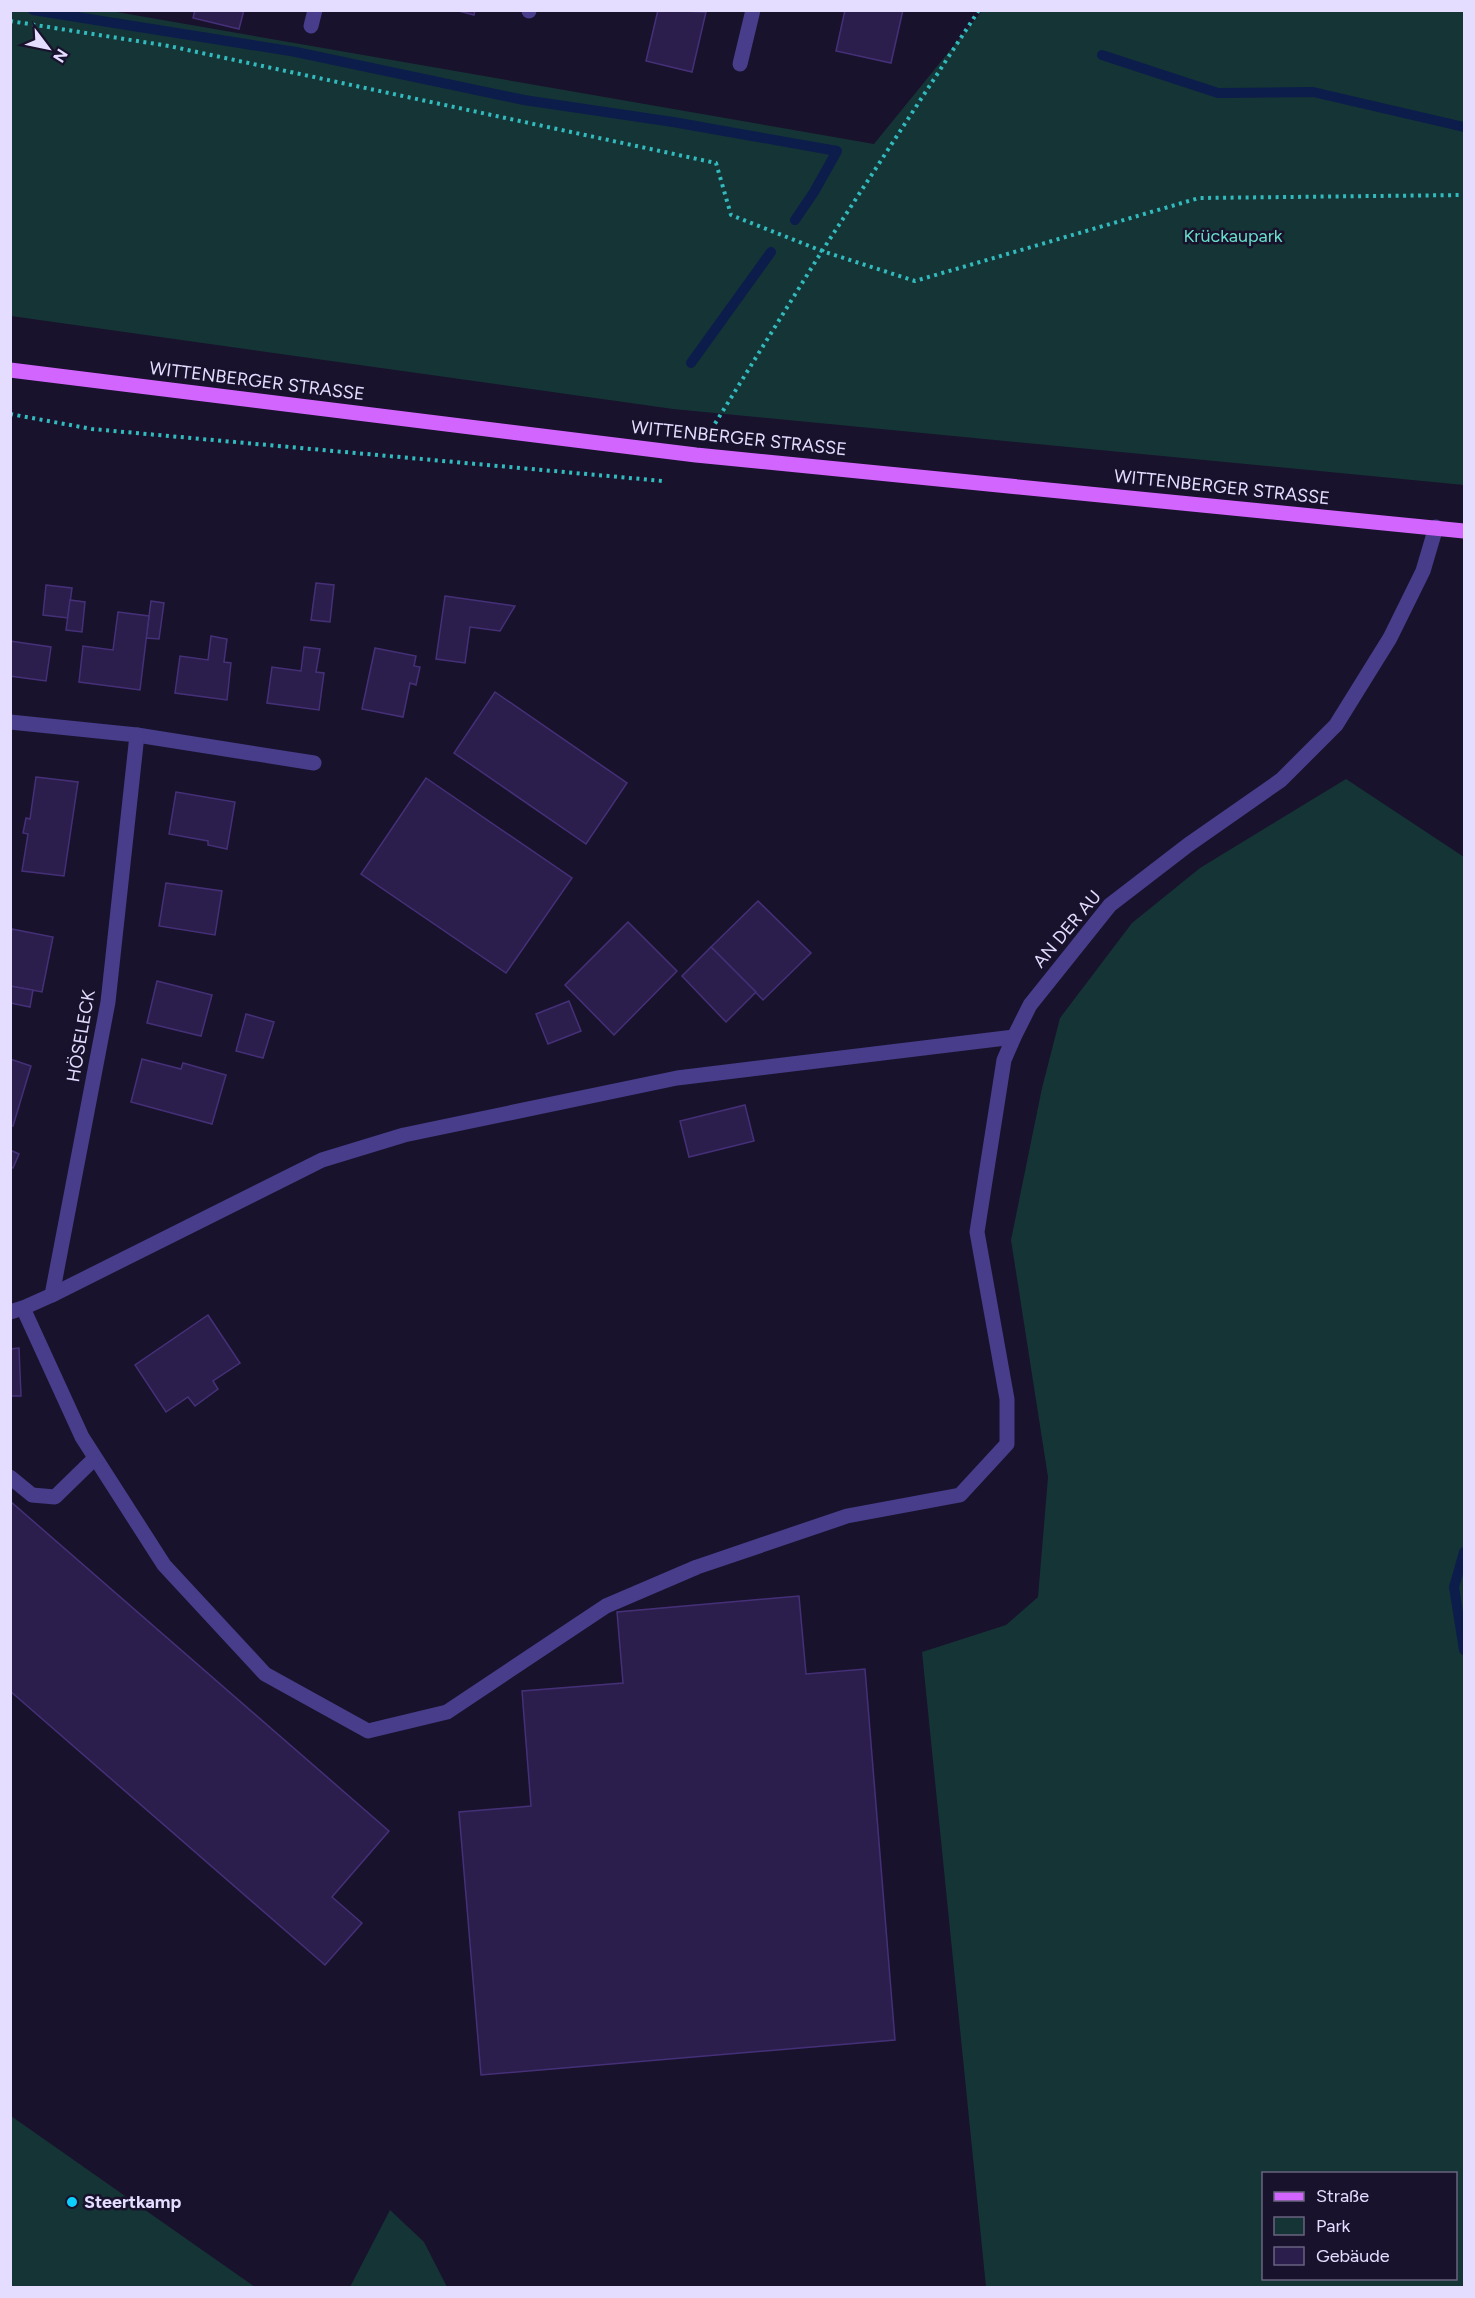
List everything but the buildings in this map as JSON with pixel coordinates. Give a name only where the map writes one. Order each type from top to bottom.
[{"type":"main road","name":"WITTENBERGER STRASSE","points":[[10,370],[696,455],[1464,531]]},
{"type":"street","points":[[311,26],[315,10]]},
{"type":"street","points":[[740,64],[753,10]]},
{"type":"street","name":"AN DER AU","points":[[17,1310],[82,1437],[164,1565],[265,1674],[368,1731],[447,1712],[606,1606],[696,1567],[847,1516],[960,1495],[1007,1444],[1007,1399],[977,1232],[1004,1060],[1014,1037],[1030,1005],[1110,905],[1188,845],[1281,780],[1336,724],[1390,638],[1423,571],[1436,527]]},
{"type":"street","points":[[10,722],[136,735],[314,763]]},
{"type":"street","name":"HÖSELECK","points":[[52,1295],[108,1002],[136,735]]},
{"type":"street","points":[[17,1310],[52,1295],[322,1160],[404,1135],[677,1078],[1014,1037]]},
{"type":"street","points":[[10,1477],[32,1495],[55,1497],[95,1458]]},
{"type":"path","points":[[696,455],[822,251],[979,10]]},
{"type":"path","points":[[10,21],[169,46],[716,163],[731,215],[822,251],[915,281],[1199,198],[1464,195]]},
{"type":"green space","name":"Krückaupark","points":[[11,10],[111,11],[874,144],[982,11],[1464,11],[1464,485],[673,409],[11,316]]},
{"type":"green space","points":[[1346,779],[1464,857],[1464,2287],[986,2287],[922,1652],[1006,1625],[1038,1597],[1048,1477],[1011,1240],[1042,1088],[1060,1018],[1132,923],[1200,868]]},
{"type":"green space","name":"Steertkamp","points":[[11,2116],[255,2287],[11,2287]]},
{"type":"green space","points":[[390,2210],[424,2242],[447,2287],[350,2287]]},
{"type":"waterway","points":[[33,10],[296,52],[524,100],[673,122],[837,151],[795,220]]},
{"type":"waterway","points":[[1102,55],[1218,93],[1313,92],[1464,127]]},
{"type":"waterway","points":[[691,363],[771,252]]},
{"type":"waterway","points":[[1464,1552],[1454,1587],[1464,1650]]},
{"type":"place","name":"Steertkamp","points":[[72,2202]]}]
